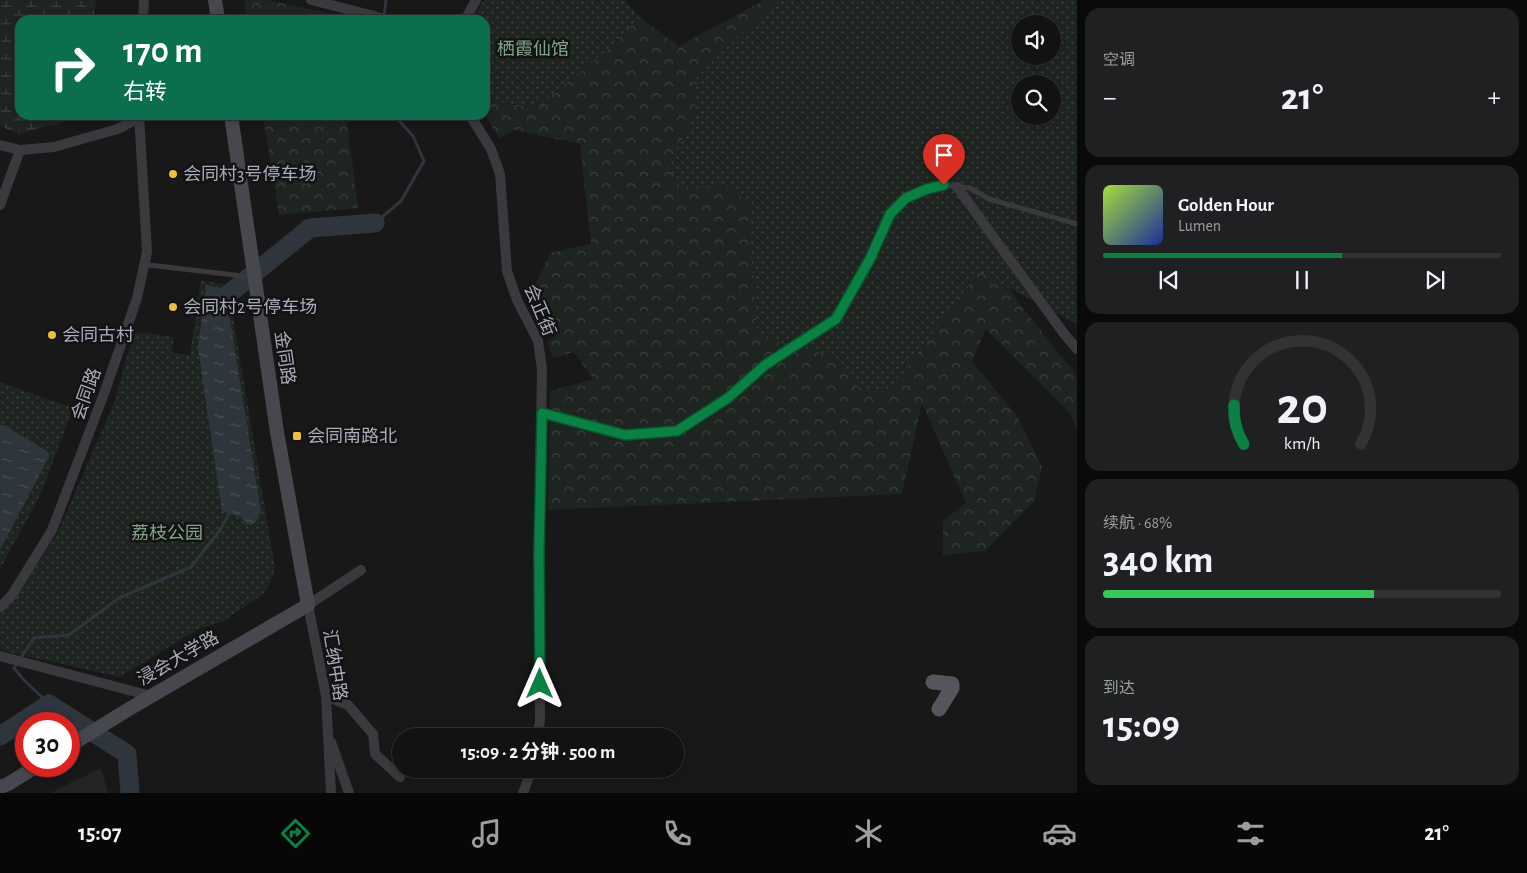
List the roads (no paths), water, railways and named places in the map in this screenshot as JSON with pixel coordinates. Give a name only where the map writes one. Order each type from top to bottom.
[{"type":"main road","points":[[933,682],[952,684],[952,688],[939,709]]},
{"type":"street","points":[[143,15],[144,0]]},
{"type":"street","points":[[215,0],[217,15]]},
{"type":"street","points":[[311,0],[370,15]]},
{"type":"street","points":[[468,15],[476,0]]},
{"type":"street","points":[[0,145],[20,150],[54,147],[101,134],[124,126],[133,120]]},
{"type":"street","name":"会同路","points":[[0,606],[12,594],[52,530],[105,391],[137,298],[147,252],[139,120]]},
{"type":"street","name":"金同路","points":[[232,120],[277,432],[308,605]]},
{"type":"street","name":"会正街","points":[[473,120],[491,149],[500,174],[507,271],[517,300],[538,341],[542,369],[539,728]]},
{"type":"street","points":[[1,198],[20,150]]},
{"type":"street","points":[[957,186],[1077,349]]},
{"type":"street","points":[[308,605],[361,570]]},
{"type":"street","name":"浸会大学路","points":[[80,739],[150,696],[308,605]]},
{"type":"street","name":"汇纳中路","points":[[308,605],[326,696],[331,793]]},
{"type":"street","points":[[0,656],[150,696]]},
{"type":"street","points":[[326,696],[348,706],[373,734],[375,754],[392,770]]},
{"type":"street","name":"汇纳中路","points":[[327,732],[349,793]]},
{"type":"street","points":[[0,787],[19,777]]},
{"type":"street","points":[[523,793],[529,778]]},
{"type":"lane","points":[[542,413],[625,435],[677,431],[728,398],[765,365],[836,319],[870,259],[890,214],[906,198],[927,189],[944,185],[970,188],[989,199],[1077,224]]},
{"type":"lane","points":[[148,265],[255,277]]},
{"type":"water","points":[[206,285],[225,289],[261,511],[256,521],[251,525],[246,524],[241,517],[222,511],[198,348]]},
{"type":"water","points":[[0,425],[4,425],[47,451],[50,455],[0,550]]},
{"type":"waterway","points":[[384,15],[386,0]]},
{"type":"waterway","points":[[375,223],[401,201],[424,161],[413,136],[399,120]]},
{"type":"waterway","points":[[216,316],[216,304],[310,228],[375,223]]},
{"type":"waterway","points":[[49,704],[14,668],[34,638],[69,635],[119,598],[191,567],[220,530],[231,510]]},
{"type":"waterway","points":[[0,736],[49,704],[127,754],[130,793]]},
{"type":"place","name":"会同村3号停车场","points":[[173,174]]},
{"type":"place","name":"会同村2号停车场","points":[[173,307]]},
{"type":"place","name":"会同古村","points":[[52,335]]},
{"type":"place","name":"会同南路北","points":[[297,436]]},
{"type":"park label","name":"栖霞仙馆","points":[[533,49]]},
{"type":"park label","name":"荔枝公园","points":[[167,533]]}]
